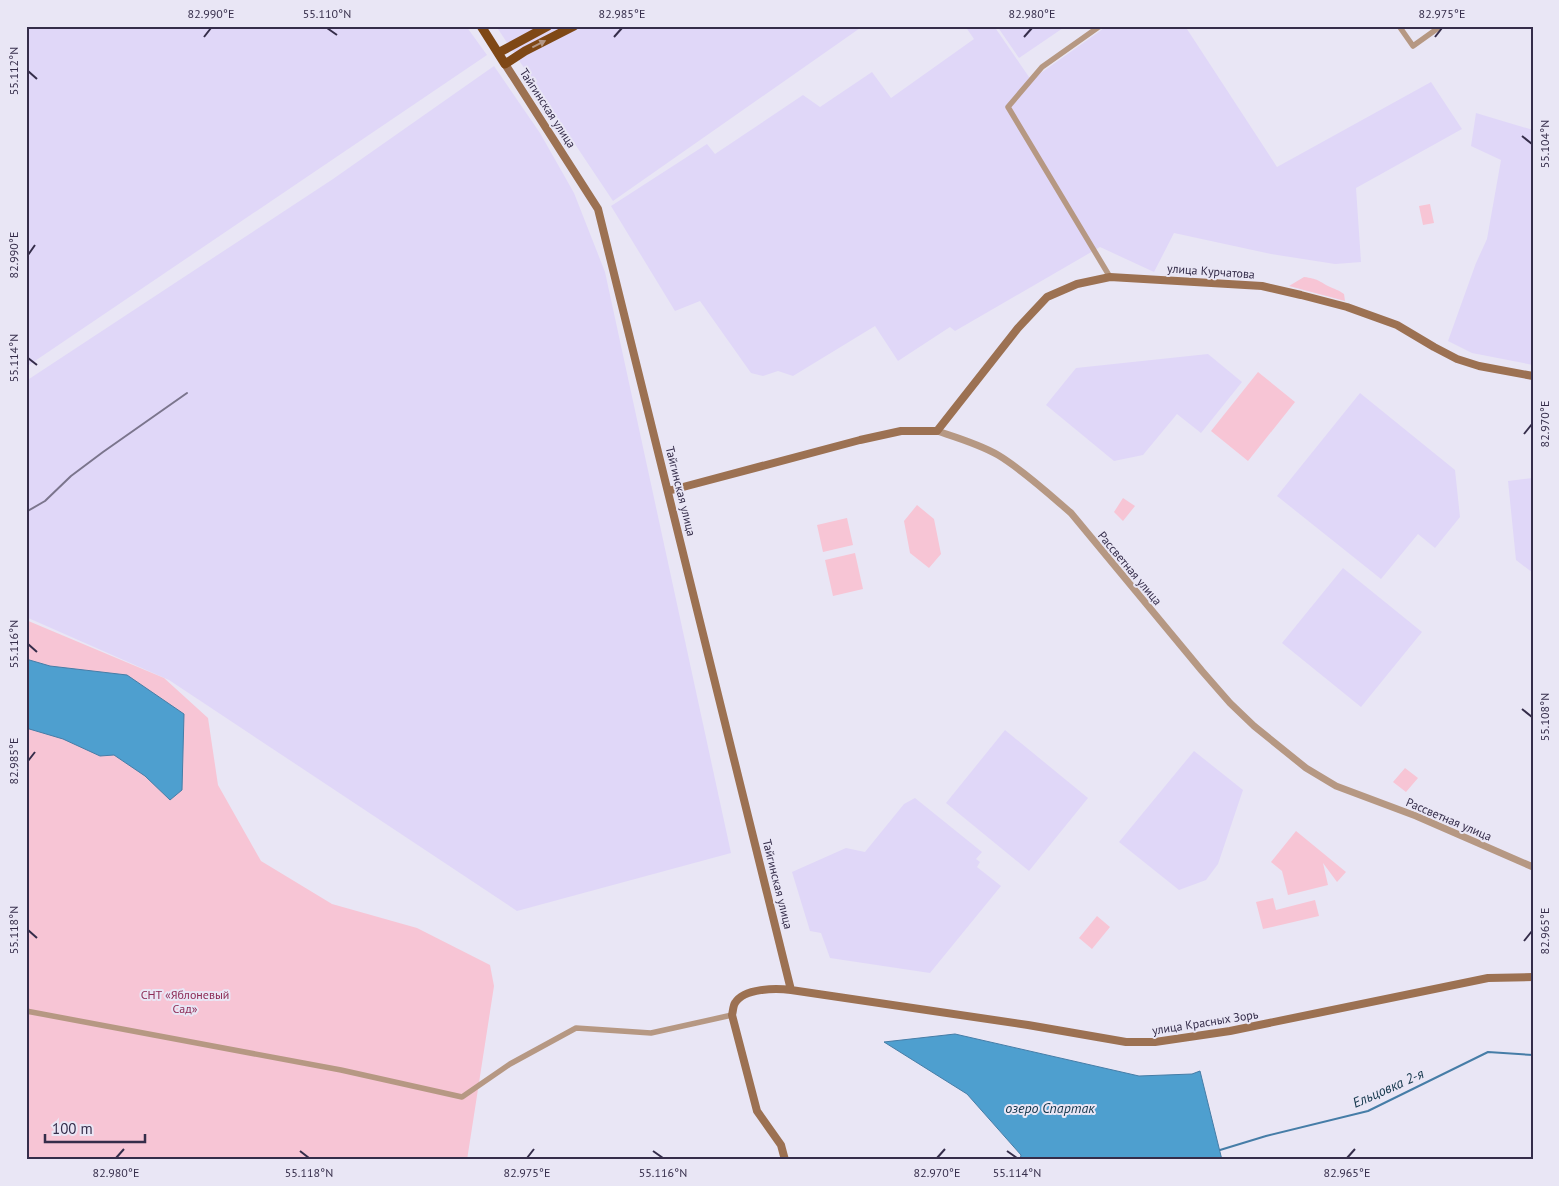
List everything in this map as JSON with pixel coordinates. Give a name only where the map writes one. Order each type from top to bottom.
[{"type":"highway","name":"Тайгинская улица","points":[[480,26],[505,64]]},
{"type":"highway","points":[[498,53],[548,26]]},
{"type":"highway","points":[[505,64],[525,51],[574,26]]},
{"type":"main road","name":"Тайгинская улица","points":[[505,64],[598,210],[791,990]]},
{"type":"main road","name":"улица Курчатова","points":[[937,431],[1018,328],[1047,297],[1077,284],[1110,277],[1253,285],[1294,293],[1347,307],[1397,325],[1434,348],[1457,359],[1479,366],[1533,376]]},
{"type":"main road","name":"Рассветная улица","points":[[668,491],[860,440],[901,431],[937,431]]},
{"type":"main road","name":"улица Красных Зорь","points":[[732,1015],[735,1003],[745,996],[773,988],[1028,1025],[1126,1042],[1155,1042],[1230,1031],[1488,978],[1533,977]]},
{"type":"main road","points":[[732,1015],[757,1111],[781,1145],[785,1160]]},
{"type":"street","points":[[1100,26],[1042,67],[1008,107],[1110,277]]},
{"type":"street","points":[[1399,26],[1413,46],[1441,26]]},
{"type":"street","name":"Рассветная улица","points":[[937,431],[968,441],[998,456],[1047,492],[1071,513],[1230,703],[1254,726],[1306,768],[1336,786],[1416,816],[1533,867]]},
{"type":"street","points":[[26,1011],[341,1070],[462,1097],[510,1064],[576,1028],[651,1033],[732,1015]]},
{"type":"shaded area","points":[[26,26],[466,26],[487,55],[26,367]]},
{"type":"shaded area","points":[[496,26],[863,26],[613,201]]},
{"type":"shaded area","points":[[965,26],[994,26],[1031,80],[1107,26],[1185,26],[1277,167],[1431,82],[1462,129],[1356,188],[1361,262],[1335,264],[1271,254],[1174,233],[1154,272],[1100,247],[955,331],[950,327],[898,361],[875,326],[793,376],[778,371],[763,376],[751,373],[700,301],[675,311],[611,206],[707,144],[715,154],[803,95],[820,107],[872,72],[891,98],[974,39]]},
{"type":"shaded area","points":[[997,26],[1066,26],[1019,58]]},
{"type":"shaded area","points":[[494,66],[540,133],[574,193],[605,272],[731,853],[517,911],[169,680],[26,617],[26,381],[333,179]]},
{"type":"shaded area","points":[[1476,113],[1533,130],[1533,365],[1472,353],[1448,341],[1476,263],[1487,239],[1501,160],[1471,146]]},
{"type":"shaded area","points":[[1208,354],[1242,382],[1201,433],[1177,414],[1143,455],[1114,461],[1046,405],[1076,368]]},
{"type":"shaded area","points":[[1360,393],[1455,470],[1460,517],[1435,548],[1418,534],[1381,579],[1277,496]]},
{"type":"shaded area","points":[[1533,478],[1533,573],[1516,560],[1508,481]]},
{"type":"shaded area","points":[[1343,568],[1422,632],[1361,707],[1282,643]]},
{"type":"shaded area","points":[[1005,730],[1088,798],[1029,871],[946,803]]},
{"type":"shaded area","points":[[1194,751],[1243,790],[1218,864],[1206,880],[1179,890],[1119,842]]},
{"type":"shaded area","points":[[915,798],[982,852],[976,859],[980,862],[977,867],[1001,886],[930,973],[830,958],[821,933],[810,931],[792,872],[846,848],[865,852],[904,804]]},
{"type":"green space","points":[[1430,204],[1434,223],[1423,225],[1419,206]]},
{"type":"green space","points":[[1304,277],[1312,278],[1340,291],[1344,294],[1345,301],[1289,286]]},
{"type":"green space","points":[[1258,372],[1295,402],[1248,461],[1211,431]]},
{"type":"green space","points":[[1123,498],[1135,506],[1123,521],[1114,512]]},
{"type":"green space","points":[[917,505],[934,519],[941,554],[929,568],[910,553],[904,521]]},
{"type":"green space","points":[[847,518],[853,545],[823,552],[817,525]]},
{"type":"green space","points":[[855,553],[863,589],[833,596],[825,560]]},
{"type":"green space","name":"СНТ «Яблоневый Сад»","points":[[26,620],[164,678],[208,718],[218,785],[261,861],[332,904],[417,928],[490,965],[494,986],[467,1160],[26,1160]]},
{"type":"green space","points":[[1405,768],[1418,778],[1406,792],[1393,782]]},
{"type":"green space","points":[[1296,831],[1346,872],[1337,882],[1323,863],[1328,885],[1288,895],[1282,871],[1271,862]]},
{"type":"green space","points":[[1273,898],[1276,910],[1315,900],[1319,916],[1263,929],[1256,902]]},
{"type":"green space","points":[[1097,916],[1110,927],[1092,949],[1079,938]]},
{"type":"water","points":[[26,659],[50,666],[127,675],[184,714],[182,790],[170,800],[145,776],[114,755],[100,756],[63,739],[26,728]]},
{"type":"water","name":"озеро Спартак","points":[[955,1034],[1139,1076],[1192,1074],[1200,1071],[1222,1160],[1020,1160],[1021,1155],[967,1094],[884,1042]]},
{"type":"waterway","name":"Ельцовка 2-я","points":[[1220,1150],[1266,1136],[1368,1111],[1488,1052],[1533,1055]]},
{"type":"railway","points":[[26,512],[45,501],[71,476],[103,452],[187,393]]}]
